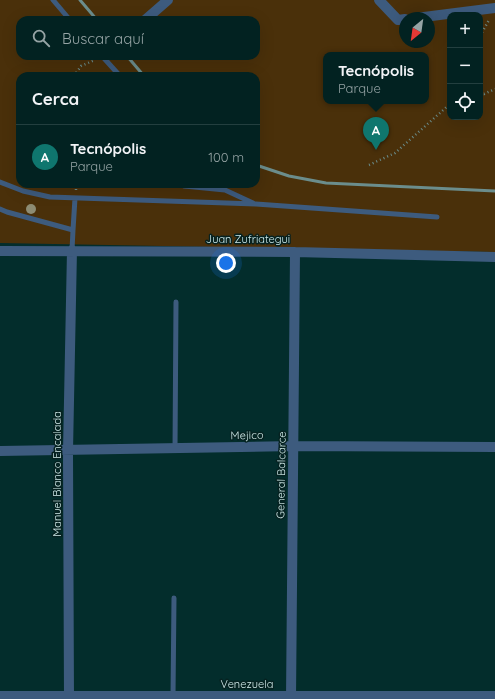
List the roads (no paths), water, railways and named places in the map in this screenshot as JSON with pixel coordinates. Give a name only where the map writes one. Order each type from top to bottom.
[{"type":"street","points":[[150,16],[168,0]]},
{"type":"street","points":[[379,0],[399,20]]},
{"type":"street","points":[[435,17],[493,12]]},
{"type":"street","name":"Juan Zufriategui","points":[[0,251],[72,250],[295,252],[495,257]]},
{"type":"street","name":"Manuel Blanco Encalada","points":[[69,698],[68,451],[72,250]]},
{"type":"street","name":"General Balcarce","points":[[291,697],[295,252]]},
{"type":"street","name":"Mejico","points":[[0,451],[294,446],[495,447]]},
{"type":"street","name":"Venezuela","points":[[0,696],[69,698],[173,696],[495,696]]},
{"type":"lane","points":[[53,0],[67,16]]},
{"type":"lane","points":[[106,60],[116,72]]},
{"type":"lane","points":[[0,182],[23,191],[50,197],[256,204],[437,217]]},
{"type":"lane","points":[[204,188],[225,190],[256,204]]},
{"type":"lane","points":[[72,250],[75,198]]},
{"type":"lane","points":[[0,209],[73,230]]},
{"type":"lane","points":[[175,449],[176,302]]},
{"type":"lane","points":[[173,696],[174,598]]},
{"type":"railway","points":[[80,0],[94,16]]},
{"type":"railway","points":[[130,60],[141,72]]},
{"type":"railway","points":[[260,166],[289,176],[326,183],[495,191]]},
{"type":"place","name":"Tecnópolis","points":[[376,150]]}]
